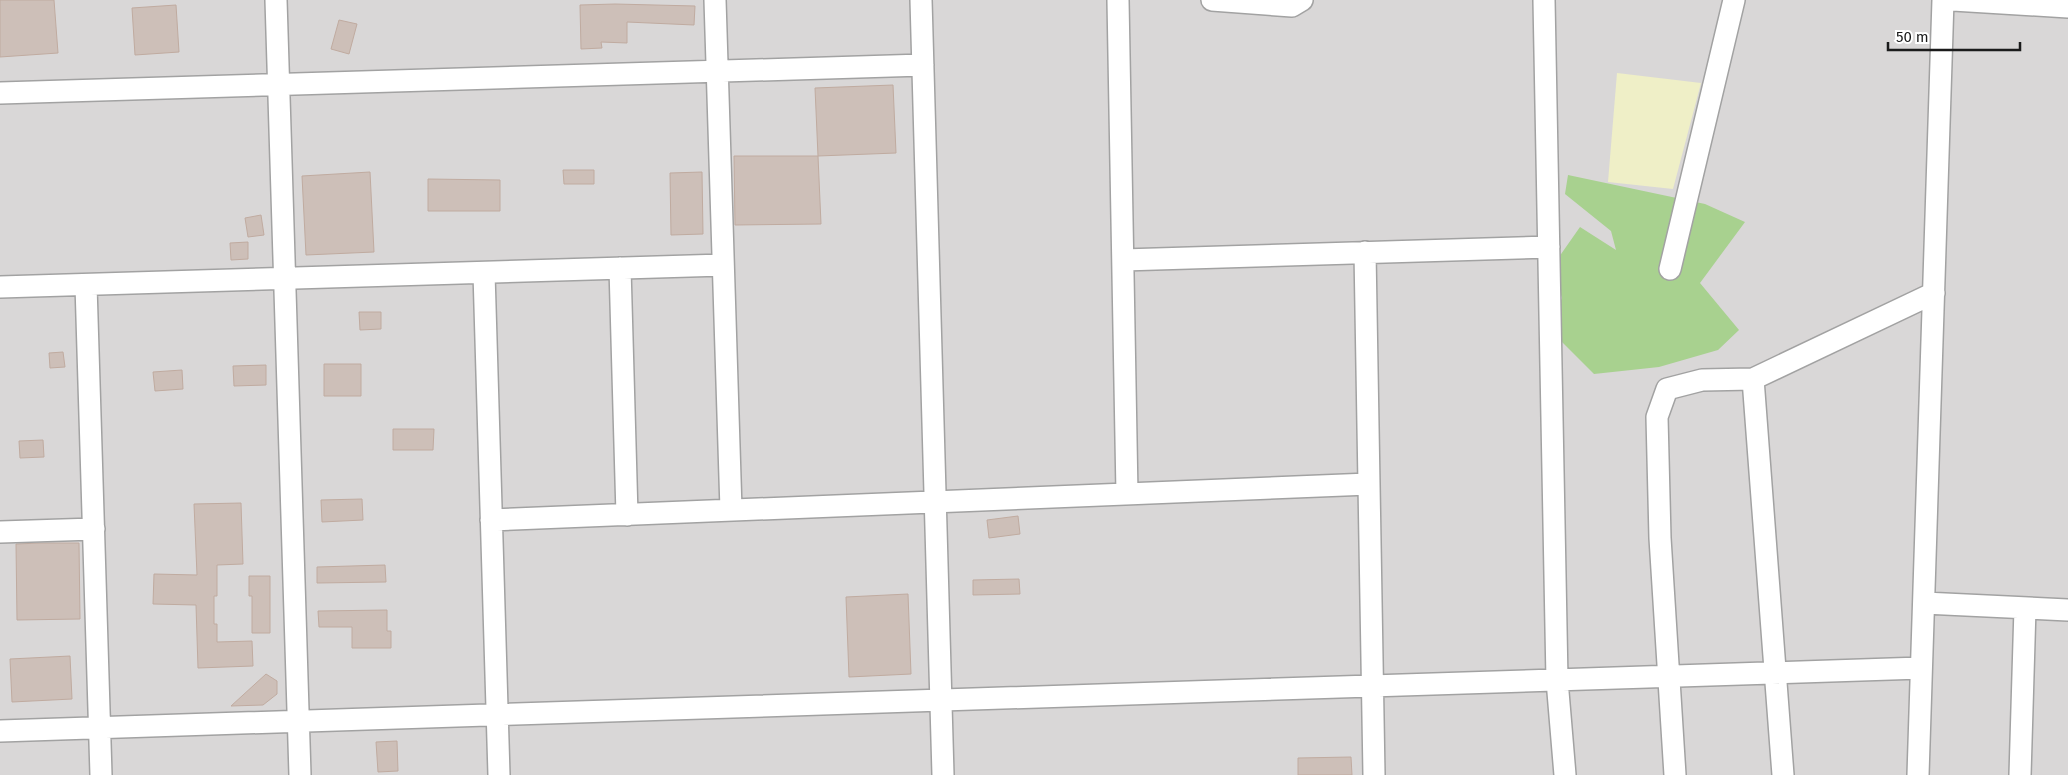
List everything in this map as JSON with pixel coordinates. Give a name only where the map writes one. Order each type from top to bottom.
[{"type":"street","points":[[276,0],[300,775]]},
{"type":"street","points":[[715,0],[731,510]]},
{"type":"street","points":[[921,0],[943,775]]},
{"type":"street","points":[[1118,0],[1127,494]]},
{"type":"street","points":[[1212,0],[1292,6],[1302,0]]},
{"type":"street","points":[[1544,0],[1557,680],[1565,775]]},
{"type":"street","points":[[1670,269],[1734,0]]},
{"type":"street","points":[[1918,775],[1943,0]]},
{"type":"street","points":[[1953,0],[2046,3],[2068,6]]},
{"type":"street","points":[[0,93],[923,65]]},
{"type":"street","points":[[1123,260],[1549,247]]},
{"type":"street","points":[[1365,252],[1374,775]]},
{"type":"street","points":[[0,287],[723,266]]},
{"type":"street","points":[[620,268],[627,514]]},
{"type":"street","points":[[484,273],[499,775]]},
{"type":"street","points":[[86,285],[101,775]]},
{"type":"street","points":[[1674,775],[1660,538],[1657,418],[1667,389],[1702,380],[1753,379],[1934,293]]},
{"type":"street","points":[[1753,379],[1783,775]]},
{"type":"street","points":[[491,520],[1369,484]]},
{"type":"street","points":[[0,532],[94,529]]},
{"type":"street","points":[[1924,603],[2068,610]]},
{"type":"street","points":[[2020,775],[2025,608]]},
{"type":"street","points":[[0,731],[1921,668]]},
{"type":"shaded area","points":[[0,0],[2068,0],[2068,775],[0,775]]},
{"type":"green space","points":[[1617,73],[1701,83],[1673,189],[1608,182]]},
{"type":"green space","points":[[1568,175],[1705,204],[1745,222],[1700,283],[1739,330],[1718,350],[1659,367],[1594,374],[1551,331],[1562,298],[1552,267],[1580,227],[1616,250],[1611,231],[1565,194]]},
{"type":"building","points":[[0,0],[54,0],[58,53],[0,57]]},
{"type":"building","points":[[176,5],[179,52],[135,55],[132,8]]},
{"type":"building","points":[[580,5],[695,6],[694,25],[627,22],[627,43],[601,42],[602,48],[581,49]]},
{"type":"building","points":[[339,20],[357,24],[349,54],[331,49]]},
{"type":"building","points":[[893,85],[896,153],[818,156],[815,88]]},
{"type":"building","points":[[734,156],[818,156],[821,224],[735,225]]},
{"type":"building","points":[[563,170],[594,170],[594,184],[564,184]]},
{"type":"building","points":[[370,172],[374,252],[306,255],[302,176]]},
{"type":"building","points":[[702,172],[703,234],[671,235],[670,173]]},
{"type":"building","points":[[428,179],[500,180],[500,211],[428,211]]},
{"type":"building","points":[[261,215],[264,235],[248,237],[245,218]]},
{"type":"building","points":[[248,242],[248,259],[231,260],[230,243]]},
{"type":"building","points":[[359,312],[381,312],[381,329],[360,330]]},
{"type":"building","points":[[63,352],[65,367],[50,368],[49,353]]},
{"type":"building","points":[[324,364],[361,364],[361,396],[324,396]]},
{"type":"building","points":[[266,365],[266,385],[234,386],[233,366]]},
{"type":"building","points":[[182,370],[183,389],[155,391],[153,372]]},
{"type":"building","points":[[393,429],[434,429],[433,450],[393,450]]},
{"type":"building","points":[[43,440],[44,457],[20,458],[19,441]]},
{"type":"building","points":[[362,499],[363,520],[322,522],[321,500]]},
{"type":"building","points":[[241,503],[243,564],[217,565],[217,596],[214,596],[214,624],[217,624],[217,642],[252,641],[253,666],[198,668],[196,605],[153,604],[154,574],[197,575],[194,504]]},
{"type":"building","points":[[1018,516],[1020,534],[989,538],[987,520]]},
{"type":"building","points":[[79,543],[80,619],[17,620],[16,544]]},
{"type":"building","points":[[385,565],[386,582],[317,583],[317,567]]},
{"type":"building","points":[[249,576],[270,576],[270,633],[252,633],[252,596],[249,596]]},
{"type":"building","points":[[1019,579],[1020,594],[973,595],[973,580]]},
{"type":"building","points":[[908,594],[911,674],[849,677],[846,597]]},
{"type":"building","points":[[387,610],[387,631],[391,631],[391,648],[352,648],[352,627],[319,627],[318,611]]},
{"type":"building","points":[[70,656],[72,699],[12,702],[10,659]]},
{"type":"building","points":[[266,674],[277,681],[277,694],[263,705],[231,706]]},
{"type":"building","points":[[397,741],[398,771],[378,772],[376,742]]},
{"type":"building","points":[[1351,757],[1352,775],[1298,775],[1298,758]]}]
